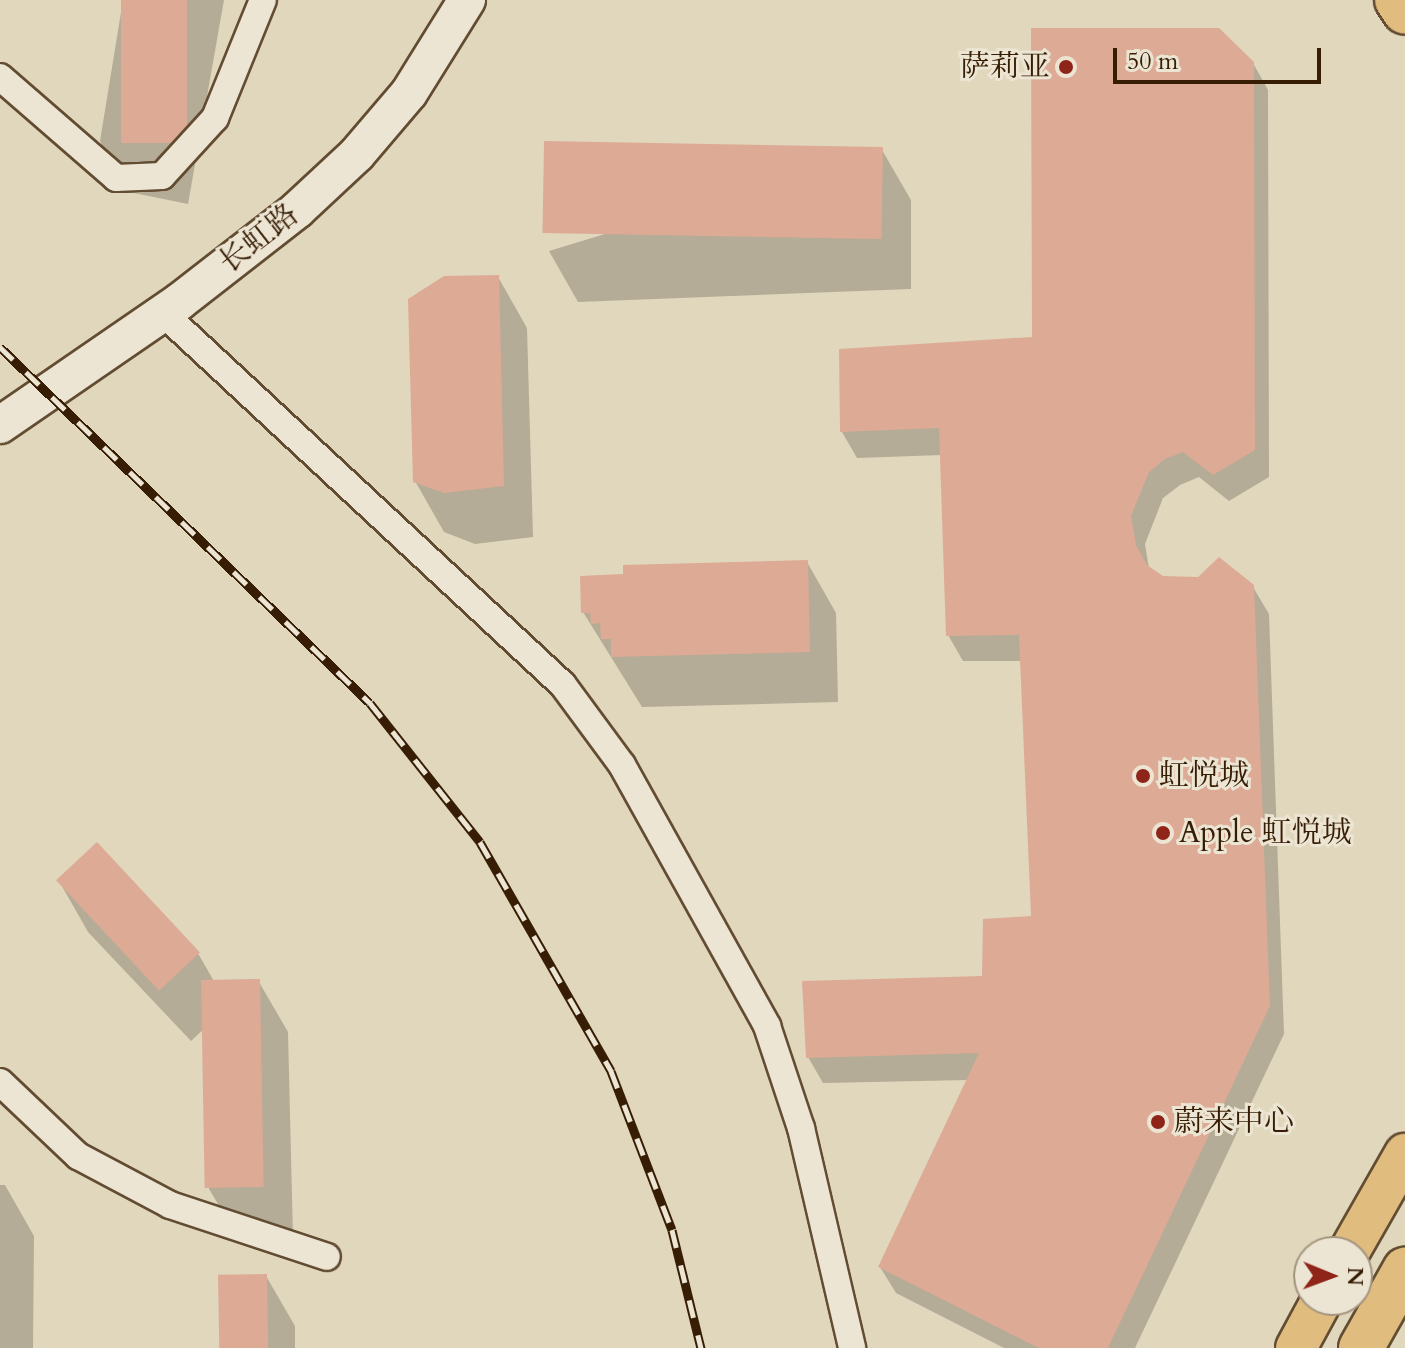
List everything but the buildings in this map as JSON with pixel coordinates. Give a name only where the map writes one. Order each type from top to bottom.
[{"type":"highway","points":[[1397,0],[1405,12]]},
{"type":"highway","points":[[1361,1348],[1405,1270]]},
{"type":"main road","points":[[1358,1236],[1405,1154]]},
{"type":"main road","points":[[1296,1348],[1313,1316]]},
{"type":"street","points":[[0,77],[116,178],[162,176],[215,118],[263,0]]},
{"type":"street","name":"长虹路","points":[[0,425],[163,313],[297,210],[357,154],[409,93],[467,0]]},
{"type":"street","points":[[163,313],[552,674],[622,765],[767,1026],[801,1128],[852,1348]]},
{"type":"street","points":[[0,1082],[91,1163],[170,1205],[327,1257]]},
{"type":"railway","points":[[0,347],[370,703],[480,842],[611,1071],[672,1230],[701,1348]]},
{"type":"place","name":"萨莉亚","points":[[1066,67]]},
{"type":"place","name":"虹悦城","points":[[1143,776]]},
{"type":"place","name":"Apple 虹悦城","points":[[1163,833]]},
{"type":"place","name":"蔚来中心","points":[[1158,1122]]}]
